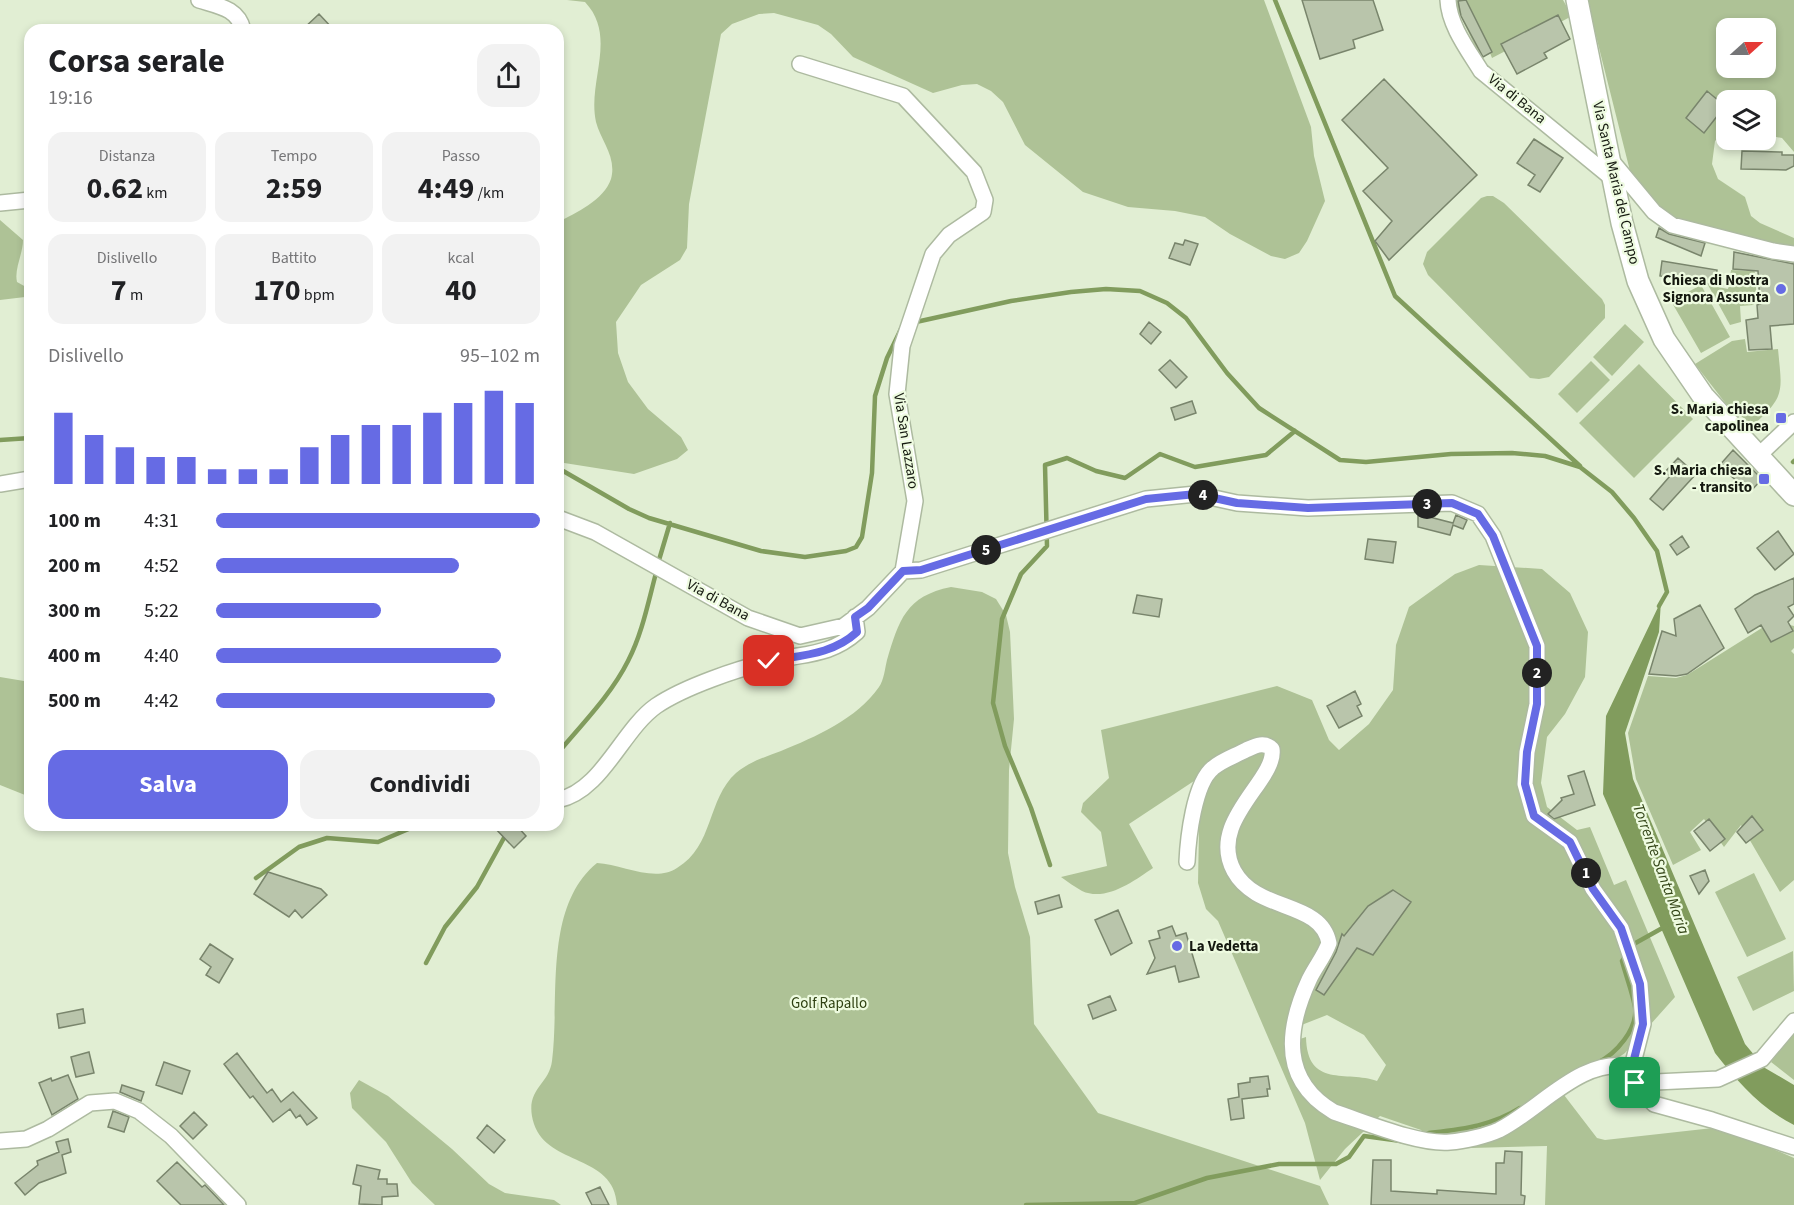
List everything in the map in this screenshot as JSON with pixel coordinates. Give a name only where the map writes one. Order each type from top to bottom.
[{"type":"street","points":[[199,0],[232,11],[241,24]]},
{"type":"street","name":"Via di Bana","points":[[1448,0],[1449,9],[1466,47],[1481,71],[1613,179]]},
{"type":"street","name":"Via Santa Maria del Campo","points":[[1577,0],[1622,223],[1638,281],[1664,339],[1703,396],[1794,495]]},
{"type":"street","name":"Via San Lazzaro","points":[[800,64],[903,96],[974,172],[985,200],[983,212],[949,235],[933,254],[902,346],[897,394],[915,501],[903,571]]},
{"type":"street","points":[[1609,156],[1653,212],[1672,225],[1773,251],[1794,254]]},
{"type":"street","points":[[0,203],[24,201]]},
{"type":"street","points":[[1757,456],[1794,422]]},
{"type":"street","points":[[0,484],[24,480]]},
{"type":"street","points":[[903,571],[921,570],[1146,499],[1196,494],[1237,503],[1308,508],[1452,503],[1478,514],[1493,536],[1537,646],[1537,704],[1527,752],[1525,784],[1534,816],[1570,842],[1593,889],[1621,928],[1640,984],[1643,1024],[1632,1067],[1635,1083],[1654,1104],[1794,1147]]},
{"type":"street","name":"Via di Bana","points":[[564,520],[595,532],[748,618],[800,636],[844,626],[868,608],[903,571]]},
{"type":"street","points":[[564,797],[577,792],[591,781],[655,707],[701,684],[769,661],[828,651],[857,632],[855,617]]},
{"type":"street","points":[[1187,862],[1188,839],[1195,804],[1212,769],[1253,747],[1268,745],[1272,749],[1272,760],[1229,833],[1229,851],[1234,871],[1258,894],[1278,905],[1313,916],[1324,927],[1329,943],[1309,980],[1291,1041],[1292,1058],[1303,1082],[1321,1105],[1334,1112],[1422,1140],[1449,1142],[1498,1131],[1590,1070],[1616,1063],[1632,1067]]},
{"type":"street","points":[[1635,1083],[1718,1079],[1762,1059],[1794,1021]]},
{"type":"street","points":[[0,1141],[26,1139],[48,1129],[90,1103],[115,1101],[140,1112],[171,1136],[238,1205]]},
{"type":"green space","points":[[567,0],[1264,0],[1311,127],[1314,156],[1325,201],[1299,253],[1285,259],[1271,256],[1230,234],[1205,217],[1175,211],[1128,207],[1083,192],[1025,145],[1003,102],[991,91],[977,84],[962,85],[933,93],[853,57],[831,34],[818,25],[774,13],[759,14],[732,24],[721,34],[689,204],[687,248],[680,260],[641,285],[616,322],[618,353],[628,382],[648,409],[681,437],[688,450],[677,459],[634,474],[564,463],[564,219],[596,199],[607,187],[612,171],[612,163],[598,129],[594,107],[601,45],[599,30],[595,16],[585,2]]},
{"type":"green space","points":[[1460,0],[1563,0],[1572,16],[1492,58],[1490,53],[1481,58],[1454,3]]},
{"type":"green space","points":[[1587,0],[1794,0],[1794,152],[1782,138],[1776,137],[1776,90],[1716,90],[1716,140],[1712,164],[1718,179],[1745,197],[1751,216],[1760,223],[1794,238],[1794,247],[1694,227],[1661,213],[1632,179]]},
{"type":"green space","points":[[1493,196],[1504,203],[1602,299],[1605,305],[1605,318],[1549,377],[1530,378],[1428,275],[1423,264],[1427,252],[1481,198]]},
{"type":"green space","points":[[0,220],[23,240],[16,277],[17,282],[24,286],[24,297],[0,300]]},
{"type":"green space","points":[[1754,264],[1757,301],[1753,305],[1740,306],[1741,322],[1730,325],[1708,285],[1728,289],[1731,270],[1749,271]]},
{"type":"green space","points":[[1701,285],[1730,337],[1701,353],[1671,301]]},
{"type":"green space","points":[[1625,324],[1644,342],[1612,376],[1593,357]]},
{"type":"green space","points":[[1745,339],[1747,352],[1778,349],[1779,392],[1771,407],[1752,426],[1740,415],[1737,418],[1695,364],[1732,341]]},
{"type":"green space","points":[[1591,361],[1610,380],[1577,413],[1558,394]]},
{"type":"green space","points":[[1639,364],[1693,419],[1634,478],[1579,423]]},
{"type":"green space","points":[[1479,565],[1542,569],[1570,593],[1588,632],[1585,677],[1565,714],[1547,737],[1541,783],[1547,807],[1577,830],[1590,827],[1614,885],[1626,880],[1675,997],[1625,1053],[1564,1095],[1597,1138],[1605,1140],[1722,1127],[1794,1158],[1794,1205],[1545,1205],[1547,1146],[1435,1149],[1421,1130],[1380,1116],[1345,1149],[1320,1180],[1305,1123],[1218,921],[1206,909],[1198,883],[1200,777],[1129,824],[1153,868],[1119,888],[1101,894],[1082,891],[1061,877],[1107,866],[1101,832],[1081,812],[1083,803],[1109,778],[1101,730],[1277,686],[1312,700],[1329,740],[1339,750],[1369,724],[1393,690],[1396,645],[1409,607],[1455,574]],"holes":[[[1327,1015],[1364,1035],[1386,1065],[1377,1081],[1321,1071],[1313,1064],[1308,1053],[1306,1037],[1300,1039],[1299,1026]]]},
{"type":"green space","name":"Golf Rapallo","points":[[951,587],[982,592],[996,599],[1006,615],[1010,632],[1014,719],[1009,770],[1008,853],[1015,887],[1030,937],[1034,1024],[1098,1113],[1320,1186],[1329,1205],[617,1205],[613,1189],[605,1177],[593,1168],[552,1147],[541,1137],[534,1124],[531,1112],[532,1103],[552,1061],[557,955],[561,929],[568,904],[580,882],[597,863],[658,874],[677,868],[689,859],[698,848],[720,796],[736,773],[757,760],[821,733],[859,709],[881,684],[896,633],[907,612],[924,597]]},
{"type":"green space","points":[[1773,621],[1794,626],[1794,648],[1791,651],[1794,654],[1794,880],[1780,892],[1741,825],[1724,847],[1704,819],[1690,832],[1701,850],[1673,865],[1636,779],[1628,733],[1648,676],[1676,678],[1687,675]]},
{"type":"green space","points":[[0,677],[24,681],[24,795],[0,785]]},
{"type":"green space","points":[[1754,873],[1786,939],[1747,957],[1715,892]]},
{"type":"green space","points":[[1793,951],[1794,991],[1753,1011],[1737,977]]},
{"type":"green space","points":[[1794,1031],[1794,1080],[1771,1062]]},
{"type":"green space","points":[[359,1080],[388,1096],[452,1149],[489,1184],[505,1193],[554,1200],[561,1205],[435,1205],[412,1183],[386,1142],[352,1108],[350,1093]]},
{"type":"water","name":"Torrente Santa Maria","points":[[1661,601],[1659,632],[1625,733],[1633,779],[1745,1044],[1765,1068],[1794,1085],[1794,1125],[1760,1102],[1741,1084],[1715,1053],[1603,794],[1606,716]]},
{"type":"building","points":[[1302,0],[1373,0],[1383,30],[1353,40],[1355,48],[1320,59]]},
{"type":"building","points":[[1466,0],[1492,52],[1483,57],[1461,16],[1458,1]]},
{"type":"building","points":[[319,14],[328,24],[308,24]]},
{"type":"building","points":[[1558,15],[1570,39],[1544,53],[1547,58],[1517,74],[1501,44]]},
{"type":"building","points":[[1384,79],[1477,175],[1389,260],[1375,241],[1392,221],[1363,191],[1388,168],[1342,120]]},
{"type":"building","points":[[1707,91],[1716,98],[1716,118],[1704,133],[1686,118]]},
{"type":"building","points":[[1534,139],[1563,158],[1540,192],[1528,185],[1535,175],[1517,163]]},
{"type":"building","points":[[1742,151],[1782,152],[1782,155],[1794,155],[1794,166],[1786,170],[1741,169]]},
{"type":"building","points":[[1659,228],[1669,234],[1705,243],[1701,256],[1656,237]]},
{"type":"building","points":[[1185,240],[1198,244],[1190,265],[1169,258],[1175,243],[1183,245]]},
{"type":"building","points":[[1734,252],[1794,264],[1794,324],[1770,326],[1772,349],[1749,350],[1746,320],[1758,318],[1757,305],[1760,304],[1758,271],[1733,269]]},
{"type":"building","points":[[1662,261],[1717,270],[1715,285],[1660,276]]},
{"type":"building","points":[[1149,322],[1161,332],[1151,344],[1140,334]]},
{"type":"building","points":[[1170,360],[1187,377],[1176,388],[1159,370]]},
{"type":"building","points":[[1192,401],[1196,413],[1175,420],[1171,408]]},
{"type":"building","points":[[1733,450],[1762,479],[1750,492],[1719,466]]},
{"type":"building","points":[[1678,458],[1696,474],[1663,510],[1650,499],[1670,476],[1665,472]]},
{"type":"building","points":[[1418,514],[1453,523],[1456,515],[1467,520],[1463,529],[1453,525],[1450,535],[1418,527]]},
{"type":"building","points":[[1778,531],[1794,554],[1775,570],[1757,548]]},
{"type":"building","points":[[1682,536],[1689,547],[1677,555],[1670,545]]},
{"type":"building","points":[[1368,539],[1396,542],[1393,563],[1365,559]]},
{"type":"building","points":[[1794,578],[1794,604],[1788,607],[1794,616],[1788,622],[1793,631],[1771,642],[1761,625],[1748,633],[1735,609],[1755,595]]},
{"type":"building","points":[[1137,595],[1162,599],[1159,617],[1133,613]]},
{"type":"building","points":[[1700,605],[1724,648],[1687,674],[1676,676],[1649,674],[1662,631],[1676,636],[1674,619]]},
{"type":"building","points":[[1355,691],[1361,704],[1357,706],[1362,716],[1339,728],[1327,706]]},
{"type":"building","points":[[1584,771],[1595,805],[1554,819],[1548,814],[1562,800],[1561,798],[1574,794],[1568,776]]},
{"type":"building","points":[[1752,816],[1763,830],[1746,843],[1737,832]]},
{"type":"building","points":[[1709,819],[1725,839],[1710,851],[1694,831]]},
{"type":"building","points":[[498,831],[521,831],[526,836],[514,848]]},
{"type":"building","points":[[1705,870],[1709,881],[1699,894],[1690,876]]},
{"type":"building","points":[[268,872],[321,889],[327,895],[302,918],[295,910],[289,917],[254,894]]},
{"type":"building","points":[[1393,890],[1411,902],[1373,955],[1357,948],[1324,995],[1316,990],[1336,952],[1342,934],[1344,936],[1368,906]]},
{"type":"building","points":[[1059,895],[1062,907],[1038,914],[1035,902]]},
{"type":"building","points":[[1118,910],[1132,943],[1111,955],[1095,920]]},
{"type":"building","points":[[1172,926],[1176,936],[1186,933],[1199,977],[1179,982],[1175,966],[1147,974],[1155,958],[1149,941],[1160,938],[1158,931]]},
{"type":"building","points":[[210,944],[233,959],[219,983],[206,975],[211,967],[200,959]]},
{"type":"building","points":[[1110,996],[1116,1010],[1093,1019],[1088,1005]]},
{"type":"building","points":[[83,1009],[85,1023],[59,1028],[57,1014]]},
{"type":"building","points":[[89,1052],[94,1073],[76,1077],[71,1057]]},
{"type":"building","points":[[237,1053],[267,1093],[272,1089],[281,1102],[293,1092],[317,1118],[307,1125],[300,1115],[296,1118],[290,1109],[273,1122],[253,1096],[250,1098],[224,1064]]},
{"type":"building","points":[[164,1062],[190,1071],[182,1094],[156,1085]]},
{"type":"building","points":[[68,1075],[78,1099],[52,1115],[39,1083]]},
{"type":"building","points":[[1268,1076],[1270,1089],[1267,1089],[1268,1096],[1242,1099],[1244,1118],[1231,1120],[1228,1099],[1239,1097],[1238,1084],[1250,1082],[1250,1078]]},
{"type":"building","points":[[122,1085],[144,1092],[141,1101],[120,1092]]},
{"type":"building","points":[[113,1111],[129,1117],[124,1132],[108,1127]]},
{"type":"building","points":[[194,1112],[207,1125],[193,1139],[180,1126]]},
{"type":"building","points":[[487,1125],[505,1140],[494,1153],[477,1138]]},
{"type":"building","points":[[68,1139],[71,1152],[62,1155],[66,1173],[39,1183],[25,1195],[15,1183],[38,1165],[37,1161],[59,1152],[56,1142]]},
{"type":"building","points":[[1505,1151],[1522,1152],[1521,1195],[1525,1196],[1524,1205],[1371,1205],[1373,1160],[1391,1160],[1391,1191],[1437,1194],[1437,1190],[1496,1194],[1496,1163],[1504,1163]]},
{"type":"building","points":[[177,1162],[202,1187],[205,1185],[224,1205],[181,1205],[157,1181]]},
{"type":"building","points":[[357,1165],[380,1170],[378,1179],[387,1179],[387,1184],[397,1184],[398,1196],[382,1197],[382,1205],[359,1204],[361,1186],[353,1184]]},
{"type":"building","points":[[600,1187],[609,1205],[592,1205],[586,1193]]},
{"type":"waterway","points":[[1275,0],[1395,296],[1580,466]]},
{"type":"waterway","points":[[916,322],[1011,301],[1071,292],[1106,289],[1140,291],[1167,303],[1186,318],[1227,373],[1259,408],[1340,460],[1366,462],[1451,454],[1512,453],[1545,456],[1580,467],[1612,492],[1657,551],[1667,592],[1659,606]]},
{"type":"waterway","points":[[564,471],[649,518],[761,551],[805,557],[846,551],[856,547],[862,537],[872,473],[875,396],[887,358],[901,329]]},
{"type":"waterway","points":[[1050,865],[1031,808],[1005,746],[993,703],[1002,619],[1021,574],[1047,546],[1045,465],[1067,458],[1096,471],[1125,478],[1160,454],[1195,467],[1266,455],[1295,431]]},
{"type":"waterway","points":[[0,440],[24,438]]},
{"type":"waterway","points":[[659,560],[670,523]]},
{"type":"waterway","points":[[564,746],[605,697],[628,661],[641,629],[656,573]]},
{"type":"waterway","points":[[256,878],[299,847],[327,838],[378,842],[404,831]]},
{"type":"waterway","points":[[426,963],[445,927],[477,887],[508,831]]},
{"type":"waterway","name":"Torrente Santa Maria","points":[[1632,945],[1666,926]]},
{"type":"waterway","points":[[1597,1063],[1618,1047],[1633,1024],[1635,1007],[1622,961],[1626,955]]},
{"type":"waterway","points":[[1423,1136],[1488,1123],[1520,1108]]},
{"type":"waterway","points":[[1026,1205],[1135,1203],[1207,1178],[1279,1164],[1336,1164],[1349,1157],[1364,1136],[1401,1141]]},
{"type":"place","name":"Chiesa di Nostra Signora Assunta","points":[[1781,289]]},
{"type":"place","name":"S. Maria chiesa capolinea","points":[[1781,418]]},
{"type":"place","name":"S. Maria chiesa - transito","points":[[1764,479]]},
{"type":"place","name":"La Vedetta","points":[[1177,946]]},
{"type":"route","points":[[769,661],[828,651],[850,639],[857,632],[855,617],[868,608],[903,571],[921,570],[1146,499],[1196,494],[1237,503],[1308,508],[1452,503],[1478,514],[1493,536],[1537,646],[1537,704],[1527,752],[1525,784],[1534,816],[1570,842],[1593,889],[1621,928],[1640,984],[1643,1024],[1632,1067],[1635,1083]]}]
